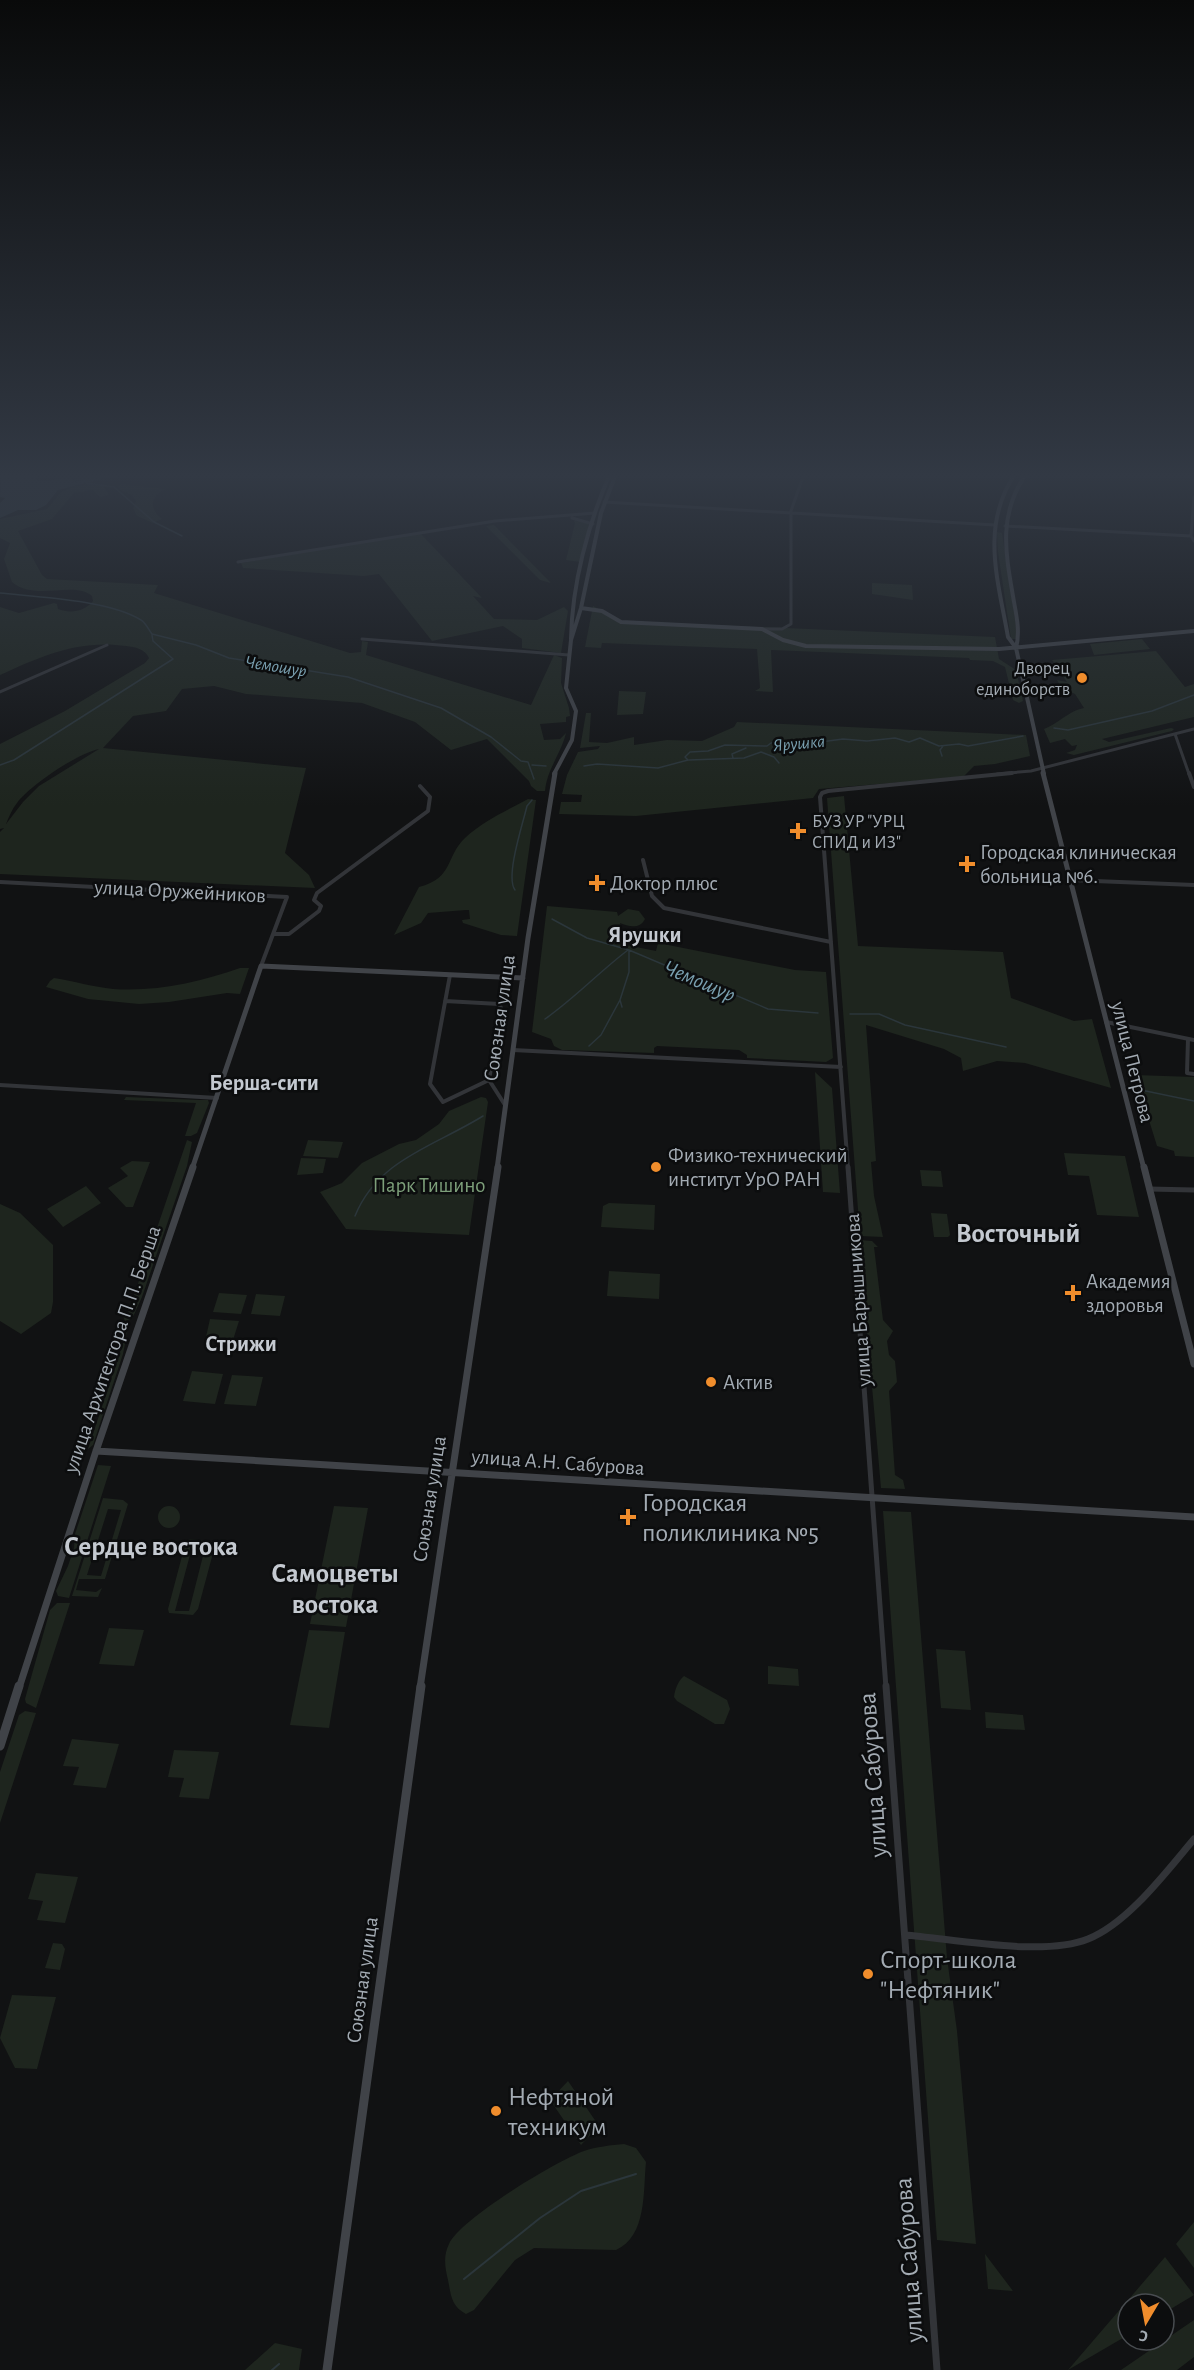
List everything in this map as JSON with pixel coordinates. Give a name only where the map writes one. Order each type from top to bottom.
[{"type":"main road","name":"Союзная улица","points":[[327,2370],[414,1730],[553,776],[572,740],[575,720],[576,711],[566,688],[572,631],[581,585]]},
{"type":"main road","name":"Союзная улица","points":[[572,631],[581,608],[586,585]]},
{"type":"main road","points":[[1000,585],[1008,637],[1016,648]]},
{"type":"main road","points":[[1011,585],[1019,631],[1016,648]]},
{"type":"main road","points":[[581,608],[600,610],[621,622],[762,629],[802,646],[1016,648],[1194,631]]},
{"type":"main road","name":"улица Петрова","points":[[1016,648],[1042,768],[1194,1364]]},
{"type":"main road","points":[[261,966],[523,978]]},
{"type":"main road","name":"улица Архитектора П.П. Берша","points":[[0,1746],[96,1451],[261,966]]},
{"type":"main road","name":"улица А.Н. Сабурова","points":[[96,1451],[873,1497]]},
{"type":"main road","points":[[873,1497],[1194,1517]]},
{"type":"street","points":[[762,629],[782,629],[791,624],[791,585]]},
{"type":"street","points":[[362,639],[569,655]]},
{"type":"street","points":[[0,692],[107,645]]},
{"type":"street","points":[[1030,771],[1194,729]]},
{"type":"street","points":[[1175,734],[1194,787]]},
{"type":"street","points":[[1030,771],[1045,779]]},
{"type":"street","name":"улица Барышникова","points":[[873,1497],[820,797],[822,793],[1030,771]]},
{"type":"street","points":[[273,934],[289,934],[317,912],[321,906],[314,900],[316,893],[428,811],[431,798],[420,786]]},
{"type":"street","points":[[643,860],[652,896],[655,902],[664,908],[831,942]]},
{"type":"street","points":[[1070,880],[1194,885]]},
{"type":"street","name":"улица Оружейников","points":[[0,882],[287,897],[261,966]]},
{"type":"street","points":[[450,975],[430,1084],[443,1102],[489,1080]]},
{"type":"street","points":[[445,1001],[496,1003],[501,1008],[489,1080],[506,1106]]},
{"type":"street","points":[[1106,1022],[1191,1040],[1187,1073],[1194,1074]]},
{"type":"street","points":[[513,1050],[841,1067]]},
{"type":"street","points":[[0,1086],[217,1098]]},
{"type":"street","points":[[1149,1189],[1194,1191]]},
{"type":"street","name":"улица Сабурова","points":[[873,1497],[937,2370]]},
{"type":"street","points":[[905,1935],[1058,1947],[1086,1940],[1112,1925],[1194,1839]]},
{"type":"green space","points":[[16,585],[158,585],[154,593],[350,653],[361,652],[362,641],[368,642],[366,655],[531,705],[554,655],[562,658],[561,683],[570,716],[566,717],[566,722],[540,724],[544,740],[560,739],[566,733],[548,776],[545,791],[537,791],[487,739],[451,750],[415,722],[362,703],[246,694],[214,686],[182,689],[166,711],[133,716],[103,748],[306,768],[285,853],[309,875],[315,888],[0,874],[0,832],[4,828],[0,829],[0,744],[65,711],[145,663],[149,658],[142,651],[133,647],[93,645],[61,651],[0,675],[0,607],[19,613],[54,603],[57,604],[58,609],[73,611],[86,607],[93,601],[92,596],[75,590],[43,591],[21,588]],"holes":[[[99,749],[39,786],[6,824],[15,805],[43,779],[67,763]]]},
{"type":"green space","points":[[387,585],[469,585],[482,598],[473,596],[494,619],[537,620],[564,607],[568,611],[561,653],[522,648],[522,639],[503,626],[432,641]]},
{"type":"green space","points":[[872,585],[912,585],[913,600],[872,594]]},
{"type":"green space","points":[[1003,585],[1010,585],[1018,639],[1011,639]]},
{"type":"green space","points":[[593,606],[620,621],[995,637],[999,659],[1016,670],[1023,701],[1019,703],[1013,700],[1005,667],[993,661],[970,660],[969,658],[771,650],[773,692],[755,691],[760,688],[757,649],[602,643],[601,648],[585,647]]},
{"type":"green space","points":[[1142,639],[1150,649],[1094,655],[1090,644]]},
{"type":"green space","points":[[1156,651],[1185,687],[1194,684],[1194,717],[1102,739],[1109,742],[1174,729],[1074,755],[1066,753],[1075,750],[1077,745],[1072,746],[1065,739],[1050,743],[1044,729],[1084,708],[1075,694],[1061,688],[1057,680],[1067,682],[1052,660]]},
{"type":"green space","points":[[619,691],[646,692],[643,714],[617,715]]},
{"type":"green space","points":[[586,713],[591,713],[589,742],[607,743],[634,737],[634,745],[667,740],[702,741],[734,727],[737,722],[1026,735],[1030,756],[974,766],[963,777],[819,789],[813,798],[636,816],[559,814],[561,802],[581,802],[582,795],[562,794],[567,775],[578,752],[598,749],[600,746],[580,748]]},
{"type":"green space","points":[[844,796],[858,946],[1003,952],[1011,998],[1074,1021],[1092,1019],[1111,1088],[1025,1063],[997,1061],[963,1071],[961,1058],[944,1049],[866,1025],[876,1161],[871,1162],[874,1196],[883,1237],[860,1236],[827,798]]},
{"type":"green space","points":[[528,799],[536,800],[517,936],[501,935],[463,923],[462,920],[470,919],[469,910],[428,913],[421,923],[394,935],[419,887],[430,883],[444,873],[465,838],[488,821]]},
{"type":"green space","points":[[547,906],[617,912],[618,916],[628,909],[639,911],[645,919],[637,926],[620,923],[626,945],[656,951],[658,943],[795,970],[826,972],[833,1058],[826,1062],[747,1058],[747,1055],[739,1050],[657,1046],[654,1048],[654,1053],[562,1050],[554,1046],[551,1039],[532,1032]]},
{"type":"green space","points":[[240,968],[249,968],[240,994],[227,993],[169,1002],[139,1004],[88,999],[46,987],[54,978],[113,989],[145,989],[194,982]]},
{"type":"green space","points":[[815,1072],[832,1088],[840,1193],[823,1192]]},
{"type":"green space","points":[[1135,1075],[1194,1077],[1194,1157],[1175,1156],[1174,1151],[1157,1146]]},
{"type":"green space","points":[[126,1097],[208,1100],[209,1103],[197,1133],[185,1136],[196,1103],[124,1100]]},
{"type":"green space","name":"Парк Тишино","points":[[481,1097],[486,1098],[488,1102],[469,1235],[346,1229],[320,1192],[342,1183],[362,1163],[399,1144],[416,1140],[439,1124],[449,1111]]},
{"type":"green space","points":[[187,1140],[192,1142],[187,1166],[142,1297],[132,1319],[125,1321],[123,1316],[127,1316]]},
{"type":"green space","points":[[308,1140],[343,1142],[338,1158],[303,1156]]},
{"type":"green space","points":[[1064,1153],[1125,1156],[1139,1217],[1097,1215],[1089,1176],[1068,1175]]},
{"type":"green space","points":[[301,1158],[326,1159],[323,1173],[297,1175]]},
{"type":"green space","points":[[132,1161],[150,1162],[133,1207],[126,1207],[108,1188],[128,1176],[120,1168]]},
{"type":"green space","points":[[920,1170],[941,1171],[943,1187],[922,1186]]},
{"type":"green space","points":[[86,1186],[101,1203],[63,1227],[47,1209]]},
{"type":"green space","points":[[609,1203],[655,1205],[654,1230],[601,1227],[603,1206]]},
{"type":"green space","points":[[0,1204],[20,1213],[53,1245],[51,1313],[21,1334],[0,1321]]},
{"type":"green space","points":[[931,1213],[947,1214],[950,1235],[948,1237],[934,1237]]},
{"type":"green space","points":[[859,1240],[872,1241],[878,1247],[874,1247],[883,1320],[893,1331],[887,1341],[889,1355],[895,1361],[897,1382],[889,1391],[895,1475],[903,1480],[905,1489],[881,1488]]},
{"type":"green space","points":[[609,1271],[660,1274],[659,1299],[607,1296]]},
{"type":"green space","points":[[219,1293],[247,1295],[241,1314],[213,1312]]},
{"type":"green space","points":[[256,1294],[285,1296],[280,1316],[251,1314]]},
{"type":"green space","points":[[210,1319],[239,1321],[233,1340],[206,1337]]},
{"type":"green space","points":[[128,1328],[123,1354],[93,1445],[88,1449]]},
{"type":"green space","points":[[192,1371],[223,1374],[215,1404],[183,1401]]},
{"type":"green space","points":[[232,1375],[263,1377],[256,1406],[224,1404]]},
{"type":"green space","points":[[98,1465],[111,1466],[69,1598],[58,1596],[56,1591],[74,1548],[75,1534]]},
{"type":"green space","points":[[103,1498],[123,1500],[128,1504],[105,1579],[79,1579],[76,1590],[96,1592],[102,1588],[98,1597],[72,1596]],"holes":[[[108,1509],[121,1510],[101,1576],[87,1575]]]},
{"type":"green space","points":[[169,1506],[177,1509],[180,1517],[177,1525],[169,1528],[161,1525],[158,1517],[161,1509]]},
{"type":"green space","points":[[334,1506],[368,1508],[346,1627],[310,1624]]},
{"type":"green space","points":[[883,1511],[911,1512],[947,1958],[957,2031],[976,2244],[937,2240]]},
{"type":"green space","points":[[190,1539],[216,1542],[198,1609],[193,1615],[169,1613],[168,1609],[186,1541]],"holes":[[[191,1551],[204,1552],[189,1611],[175,1611]]]},
{"type":"green space","points":[[57,1603],[70,1603],[36,1708],[26,1703],[25,1699],[50,1610]]},
{"type":"green space","points":[[109,1628],[144,1630],[134,1666],[99,1664]]},
{"type":"green space","points":[[309,1630],[345,1632],[329,1728],[290,1725]]},
{"type":"green space","points":[[936,1649],[965,1651],[971,1710],[941,1708]]},
{"type":"green space","points":[[768,1666],[798,1669],[799,1686],[768,1684]]},
{"type":"green space","points":[[684,1676],[727,1700],[730,1709],[724,1724],[715,1724],[677,1701],[674,1697],[675,1691]]},
{"type":"green space","points":[[25,1711],[36,1713],[0,1823],[0,1772],[19,1715]]},
{"type":"green space","points":[[985,1712],[1023,1715],[1025,1730],[986,1728]]},
{"type":"green space","points":[[72,1739],[119,1744],[106,1788],[73,1785],[79,1767],[63,1766]]},
{"type":"green space","points":[[174,1750],[219,1752],[209,1799],[179,1797],[184,1778],[168,1777]]},
{"type":"green space","points":[[36,1873],[78,1877],[65,1923],[37,1920],[43,1901],[28,1899]]},
{"type":"green space","points":[[53,1943],[62,1944],[65,1949],[60,1970],[45,1968]]},
{"type":"green space","points":[[12,1995],[56,1997],[37,2069],[15,2068],[0,2038]]},
{"type":"green space","points":[[568,2081],[599,2126],[581,2145],[550,2100]]},
{"type":"green space","points":[[624,2144],[636,2148],[646,2162],[642,2212],[633,2235],[626,2243],[616,2250],[534,2248],[515,2260],[474,2310],[466,2314],[457,2307],[451,2295],[445,2262],[447,2248],[457,2233],[489,2206],[553,2166],[584,2151]]},
{"type":"green space","points":[[1194,2222],[1194,2268],[1176,2244]]},
{"type":"green space","points":[[985,2254],[1013,2291],[988,2289]]},
{"type":"green space","points":[[1165,2257],[1194,2295],[1176,2306],[1176,2292],[1135,2292]]},
{"type":"green space","points":[[1116,2314],[1116,2342],[1068,2370]]},
{"type":"green space","points":[[1194,2320],[1194,2357],[1177,2370],[1121,2370],[1147,2352],[1176,2352],[1176,2332]]},
{"type":"green space","points":[[275,2343],[302,2349],[299,2370],[245,2370]]},
{"type":"waterway","name":"Чемошур","points":[[0,593],[73,600],[111,608],[141,620],[152,634],[196,645],[229,658],[348,677],[441,708],[491,737],[521,761],[528,762],[534,779]]},
{"type":"waterway","points":[[0,765],[14,760],[173,659],[153,641],[152,635]]},
{"type":"waterway","name":"Ярушка","points":[[1054,728],[1068,730],[1152,711],[1194,695]]},
{"type":"waterway","name":"Ярушка","points":[[584,766],[597,764],[658,768],[688,760],[685,757],[690,752],[708,751],[725,745],[767,746],[771,743],[786,741],[813,743],[843,739],[867,741],[895,738],[909,742],[920,738],[939,746],[959,744],[968,746],[1023,736]]},
{"type":"waterway","points":[[942,756],[940,750],[943,746]]},
{"type":"waterway","points":[[733,758],[732,754],[746,748]]},
{"type":"waterway","points":[[689,760],[744,758],[761,752],[774,757],[779,763]]},
{"type":"waterway","name":"Ярушка","points":[[532,765],[546,766]]},
{"type":"waterway","name":"Чемошур","points":[[515,890],[512,883],[513,862],[527,806],[532,800]]},
{"type":"waterway","name":"Чемошур","points":[[552,919],[587,938],[629,950]]},
{"type":"waterway","points":[[545,1019],[628,950]]},
{"type":"waterway","points":[[620,1000],[629,972],[629,950]]},
{"type":"waterway","name":"Чемошур","points":[[629,950],[768,1009],[818,1013]]},
{"type":"waterway","points":[[589,1046],[601,1035],[620,1000]]},
{"type":"waterway","points":[[620,1000],[622,1007]]},
{"type":"waterway","name":"Чемошур","points":[[850,1014],[879,1014],[905,1025],[1006,1047]]},
{"type":"waterway","name":"Чемошур","points":[[1141,1090],[1194,1101]]},
{"type":"waterway","points":[[355,1216],[365,1197],[393,1167],[483,1116]]},
{"type":"waterway","points":[[464,2279],[540,2218],[581,2191],[636,2174]]},
{"type":"waterway","points":[[272,2370],[279,2364]]},
{"type":"place","name":"Дворец единоборств","points":[[1082,678]]},
{"type":"place","name":"БУЗ УР \"УРЦ СПИД и ИЗ\"","points":[[798,831]]},
{"type":"place","name":"Городская клиническая больница №6.","points":[[967,864]]},
{"type":"place","name":"Доктор плюс","points":[[597,883]]},
{"type":"place","name":"Физико-технический институт УрО РАН","points":[[656,1167]]},
{"type":"place","name":"Академия здоровья","points":[[1073,1293]]},
{"type":"place","name":"Актив","points":[[711,1382]]},
{"type":"place","name":"Городская поликлиника №5","points":[[628,1517]]},
{"type":"place","name":"Спорт-школа \"Нефтяник\"","points":[[868,1974]]},
{"type":"place","name":"Нефтяной техникум","points":[[496,2111]]},
{"type":"district","name":"Ярушки","points":[[645,934]]},
{"type":"district","name":"Берша-сити","points":[[264,1082]]},
{"type":"district","name":"Восточный","points":[[1018,1233]]},
{"type":"district","name":"Стрижи","points":[[241,1343]]},
{"type":"district","name":"Сердце востока","points":[[151,1546]]},
{"type":"district","name":"Самоцветы востока","points":[[335,1588]]}]
